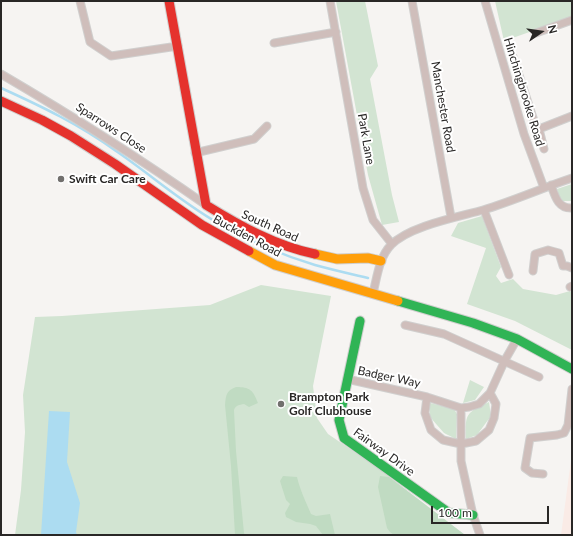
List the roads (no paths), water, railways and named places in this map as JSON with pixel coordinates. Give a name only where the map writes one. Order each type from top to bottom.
[{"type":"street","points":[[80,1],[90,42],[111,56],[178,46]]},
{"type":"street","points":[[169,1],[178,46],[195,153],[206,205]]},
{"type":"street","name":"Park Lane","points":[[330,1],[363,188],[373,220],[392,244]]},
{"type":"street","name":"Manchester Road","points":[[412,1],[451,218]]},
{"type":"street","name":"Hinchingbrooke Road","points":[[485,1],[524,134],[544,188]]},
{"type":"street","points":[[536,33],[572,22]]},
{"type":"street","points":[[274,44],[336,32]]},
{"type":"street","points":[[513,57],[534,121],[539,129],[544,149]]},
{"type":"street","name":"Sparrows Close","points":[[1,74],[69,114],[162,174],[206,205]]},
{"type":"street","name":"Buckden Road","points":[[1,101],[71,136],[115,164],[202,225],[275,265],[473,323],[517,339],[540,350],[572,369]]},
{"type":"street","points":[[539,129],[572,116]]},
{"type":"street","points":[[195,153],[254,139],[267,126]]},
{"type":"street","points":[[373,293],[381,261],[386,250],[408,233],[451,218],[484,210],[572,178]]},
{"type":"street","points":[[551,185],[557,201],[562,206],[572,208]]},
{"type":"street","name":"South Road","points":[[206,205],[242,227],[298,251],[337,259],[368,258],[381,261]]},
{"type":"street","points":[[484,210],[509,275]]},
{"type":"street","points":[[534,271],[535,254],[548,250],[559,253],[563,266],[572,268]]},
{"type":"street","name":"Fairway Drive","points":[[360,321],[338,420],[344,438],[448,513],[473,515]]},
{"type":"street","points":[[406,325],[444,334],[539,377]]},
{"type":"street","points":[[480,535],[473,515],[461,461],[461,408],[479,404],[490,393],[504,360],[517,339]]},
{"type":"street","name":"Badger Way","points":[[347,379],[427,397],[461,408]]},
{"type":"street","points":[[543,474],[532,473],[525,468],[530,438],[564,433],[568,425],[572,389]]},
{"type":"street","points":[[460,444],[476,441],[489,430],[494,418],[496,404],[490,393]]},
{"type":"street","name":"Badger Way","points":[[427,397],[425,413],[431,430],[442,440],[460,444]]},
{"type":"water","points":[[49,411],[70,412],[67,462],[80,503],[76,532],[77,535],[41,535]]},
{"type":"waterway","points":[[1,88],[46,109],[88,132],[204,215],[241,235],[265,247],[302,261],[328,269],[368,278]]},
{"type":"place","name":"Swift Car Care","points":[[61,179]]},
{"type":"place","name":"Brampton Park Golf Clubhouse","points":[[281,404]]}]
